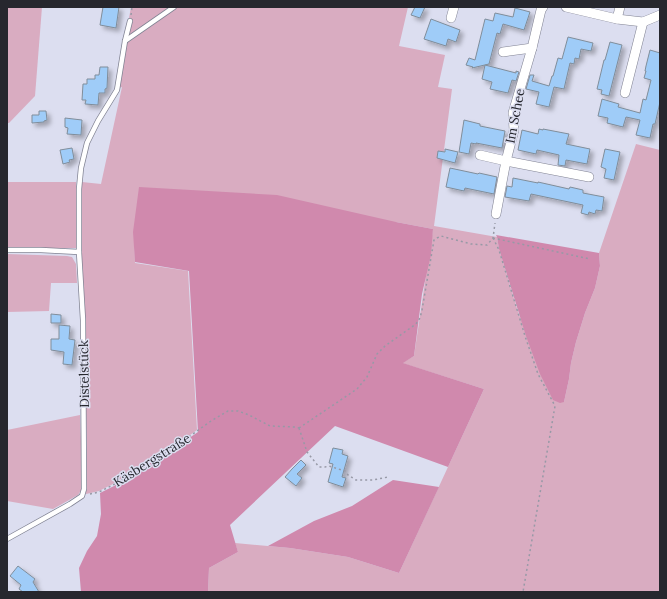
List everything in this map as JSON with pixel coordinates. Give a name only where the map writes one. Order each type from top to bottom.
[{"type":"street","points":[[451,18],[454,7]]},
{"type":"street","name":"Im Schee","points":[[496,214],[506,161],[514,130],[513,113],[543,7]]},
{"type":"street","points":[[566,7],[617,19],[643,22],[660,15]]},
{"type":"street","points":[[617,19],[620,7]]},
{"type":"street","points":[[625,93],[643,22]]},
{"type":"street","points":[[503,52],[532,48]]},
{"type":"street","name":"Im Schee","points":[[480,155],[589,178]]},
{"type":"lane","points":[[125,41],[174,7]]},
{"type":"lane","name":"Distelstück","points":[[82,496],[84,489],[83,320],[78,252],[79,189],[81,168],[87,143],[98,121],[117,90],[130,20]]},
{"type":"lane","points":[[7,250],[78,252]]},
{"type":"lane","points":[[7,539],[60,510],[82,496]]},
{"type":"path","points":[[496,214],[493,238],[538,374],[555,406],[523,592]]},
{"type":"path","points":[[388,477],[373,480],[356,480],[345,471],[329,466],[319,467],[308,452],[299,428],[357,389],[367,377],[377,354],[385,346],[416,324],[420,318],[422,310],[434,240],[441,236],[471,244],[487,245],[493,238]]},
{"type":"path","points":[[493,238],[590,259]]},
{"type":"path","name":"Käsbergstraße","points":[[82,496],[99,492],[113,485],[169,451],[211,421],[228,412],[238,410],[270,426],[299,428]]},
{"type":"shaded area","points":[[7,7],[42,7],[35,96],[9,123],[7,123]]},
{"type":"shaded area","points":[[131,7],[173,7],[126,40],[131,19],[129,18]]},
{"type":"shaded area","points":[[177,7],[408,7],[399,46],[445,55],[438,87],[452,89],[434,226],[497,237],[499,249],[519,315],[564,402],[576,342],[595,288],[600,266],[599,253],[636,144],[660,150],[660,592],[208,592],[209,568],[238,552],[235,543],[290,548],[348,557],[399,573],[484,389],[402,363],[414,356],[433,229],[396,222],[134,231],[135,263],[188,271],[197,430],[169,450],[111,485],[99,491],[86,494],[87,444],[81,250],[82,182],[101,184],[122,87],[119,88],[127,43]]},
{"type":"shaded area","points":[[7,182],[76,182],[76,248],[7,248]]},
{"type":"shaded area","points":[[139,187],[277,195],[433,229],[431,255],[422,294],[414,356],[403,363],[484,389],[448,467],[335,426],[230,525],[238,552],[209,568],[208,592],[81,592],[79,568],[87,551],[97,536],[101,514],[100,493],[114,486],[198,432],[189,271],[135,262],[133,232]]},
{"type":"shaded area","points":[[496,235],[599,253],[600,266],[595,288],[576,342],[564,402],[560,403],[553,400],[540,374],[526,336]]},
{"type":"shaded area","points":[[7,254],[72,257],[76,264],[77,283],[51,283],[49,311],[7,312]]},
{"type":"shaded area","points":[[80,415],[82,489],[78,495],[53,509],[7,501],[7,430]]},
{"type":"shaded area","points":[[393,480],[439,487],[399,573],[348,557],[268,546],[314,521],[352,506]]},
{"type":"building","points":[[103,7],[119,7],[116,28],[100,25]]},
{"type":"building","points":[[415,7],[425,7],[420,18],[411,15]]},
{"type":"building","points":[[515,8],[530,12],[524,30],[503,24],[500,34],[497,33],[489,64],[472,68],[473,67],[466,65],[469,58],[475,60],[485,19],[493,21],[495,13],[513,17]]},
{"type":"building","points":[[431,19],[460,30],[456,42],[448,39],[446,46],[424,39]]},
{"type":"building","points":[[568,37],[593,43],[591,51],[581,49],[579,59],[575,58],[574,64],[570,63],[564,89],[554,87],[549,107],[536,104],[539,92],[526,89],[530,75],[534,75],[532,81],[549,86],[558,58],[562,59]]},
{"type":"building","points":[[610,42],[622,45],[609,96],[601,94],[602,90],[597,89]]},
{"type":"building","points":[[650,50],[660,53],[660,102],[650,138],[636,135],[640,120],[626,117],[623,127],[607,123],[608,118],[598,116],[602,99],[619,104],[618,107],[640,113],[643,99],[646,100],[651,80],[644,78]]},
{"type":"building","points":[[485,65],[516,73],[516,71],[519,72],[516,81],[512,80],[508,93],[490,89],[492,82],[482,79]]},
{"type":"building","points":[[100,67],[108,67],[107,88],[105,89],[105,93],[99,93],[98,105],[85,104],[86,100],[82,100],[83,84],[87,84],[87,79],[95,79],[95,75],[99,75]]},
{"type":"building","points":[[39,111],[46,111],[47,120],[44,122],[32,123],[32,115],[39,115]]},
{"type":"building","points":[[65,118],[82,120],[81,135],[67,134],[68,128],[65,127]]},
{"type":"building","points":[[464,120],[480,124],[480,126],[505,131],[502,148],[471,143],[469,154],[459,152]]},
{"type":"building","points":[[539,129],[569,134],[566,144],[590,149],[587,164],[566,160],[565,166],[558,165],[559,155],[537,150],[536,154],[518,150],[522,130],[538,134]]},
{"type":"building","points":[[72,148],[74,159],[63,164],[60,150]]},
{"type":"building","points":[[445,149],[458,152],[455,163],[437,158],[438,151],[445,152]]},
{"type":"building","points":[[605,149],[620,152],[614,180],[604,178],[606,169],[601,167]]},
{"type":"building","points":[[450,168],[497,177],[494,194],[465,188],[464,191],[446,187]]},
{"type":"building","points":[[513,178],[569,189],[570,187],[583,190],[583,193],[604,197],[602,211],[596,210],[595,214],[589,212],[588,215],[581,213],[583,205],[531,194],[529,201],[505,197],[507,186],[512,187]]},
{"type":"building","points":[[51,314],[61,315],[61,323],[51,323]]},
{"type":"building","points":[[59,325],[70,326],[69,339],[75,340],[72,365],[63,364],[64,352],[51,350],[51,339],[59,339]]},
{"type":"building","points":[[333,448],[343,450],[342,454],[348,456],[342,477],[346,478],[343,487],[328,482],[333,464],[329,463]]},
{"type":"building","points":[[301,460],[306,465],[297,474],[302,478],[296,486],[285,477]]},
{"type":"building","points":[[18,566],[35,579],[33,582],[39,592],[23,592],[19,589],[21,585],[10,576]]}]
